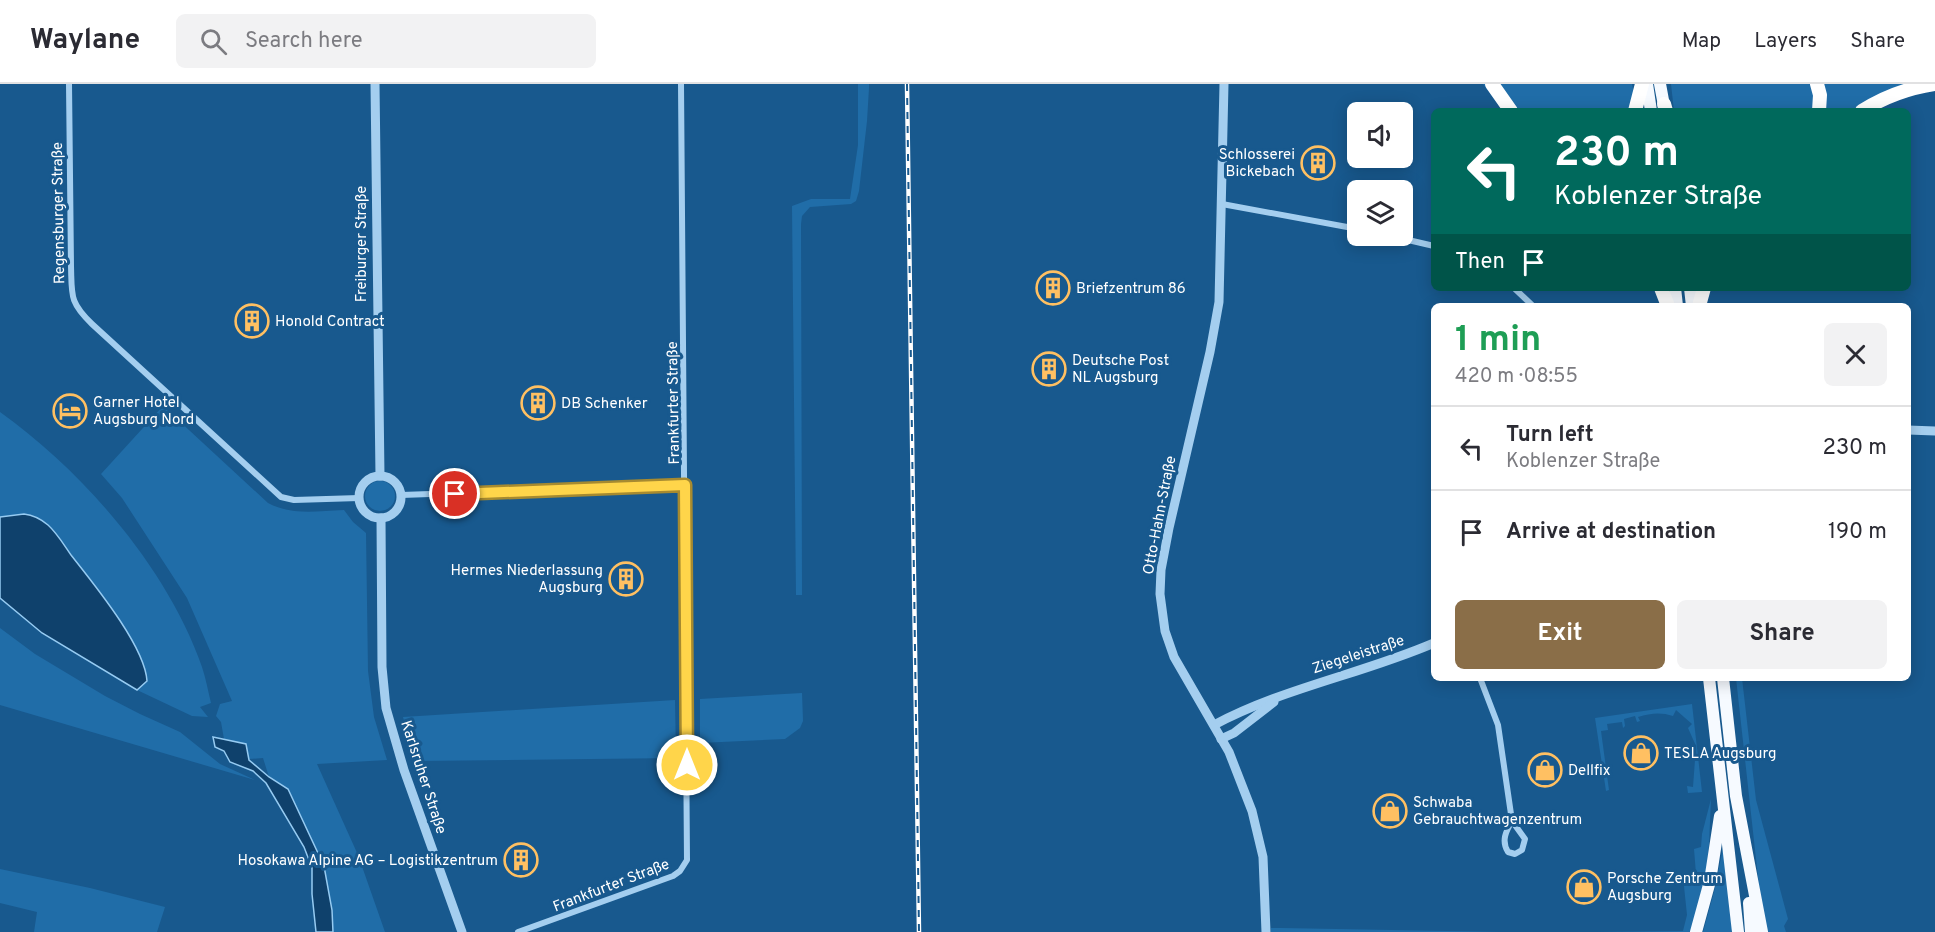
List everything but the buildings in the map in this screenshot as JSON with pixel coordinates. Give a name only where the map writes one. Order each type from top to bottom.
[{"type":"highway","points":[[1481,84],[1498,108]]},
{"type":"highway","points":[[1492,84],[1509,108]]},
{"type":"highway","points":[[1636,108],[1645,84]]},
{"type":"highway","points":[[1645,84],[1650,108]]},
{"type":"highway","points":[[1660,84],[1665,108]]},
{"type":"highway","points":[[1817,84],[1819,108]]},
{"type":"highway","points":[[1867,108],[1879,100],[1917,87],[1935,84]]},
{"type":"highway","points":[[1709,681],[1738,932]]},
{"type":"highway","points":[[1723,681],[1751,932]]},
{"type":"highway","points":[[1696,932],[1710,881],[1722,797]]},
{"type":"highway","points":[[1740,824],[1762,932]]},
{"type":"street","name":"Regensburger Straße","points":[[69,84],[71,276],[75,306],[281,497],[294,500],[359,498]]},
{"type":"street","name":"Freiburger Straße","points":[[375,84],[380,476]]},
{"type":"street","name":"Frankfurter Straße","points":[[518,932],[673,876],[680,871],[687,860],[681,84]]},
{"type":"street","name":"Otto-Hahn-Straße","points":[[1224,84],[1220,282],[1214,333],[1169,528],[1161,570],[1160,594],[1165,631],[1174,657],[1229,752],[1252,811],[1263,857],[1266,932]]},
{"type":"street","points":[[1222,204],[1347,227]]},
{"type":"street","points":[[1413,241],[1431,245]]},
{"type":"street","points":[[1517,291],[1530,303]]},
{"type":"street","points":[[1911,430],[1935,431]]},
{"type":"street","points":[[380,476],[390,478],[395,482],[401,495],[395,511],[381,518],[364,510],[359,498],[367,481],[380,476]]},
{"type":"street","points":[[401,495],[685,485]]},
{"type":"street","name":"Karlsruher Straße","points":[[381,518],[382,667],[386,708],[404,770],[462,932]]},
{"type":"street","name":"Ziegeleistraße","points":[[1214,725],[1291,691],[1397,659],[1431,644]]},
{"type":"street","points":[[1481,681],[1498,725],[1512,821],[1525,839],[1524,847],[1515,854],[1508,852],[1504,844],[1512,821]]},
{"type":"street","name":"Ziegeleistraße","points":[[1221,739],[1234,733],[1291,691]]},
{"type":"shaded area","points":[[858,84],[869,84],[869,88],[859,191],[856,201],[851,204],[810,207],[802,216],[801,224],[802,595],[796,595],[792,206],[811,199],[850,199],[858,145]]},
{"type":"shaded area","points":[[1483,84],[1632,84],[1636,108],[1501,108]]},
{"type":"shaded area","points":[[1671,84],[1909,84],[1875,98],[1858,108],[1674,108]]},
{"type":"shaded area","points":[[163,406],[268,503],[296,511],[344,510],[366,533],[368,671],[374,717],[387,760],[317,764],[358,855],[385,932],[333,932],[332,910],[288,789],[269,777],[263,758],[249,759],[246,744],[224,739],[221,722],[216,716],[220,704],[232,701],[187,598],[122,498],[101,474]]},
{"type":"shaded area","points":[[0,412],[62,463],[92,493],[145,559],[168,594],[187,630],[202,667],[211,703],[200,707],[208,717],[192,716],[137,690],[147,681],[24,514],[0,517]]},
{"type":"shaded area","points":[[380,481],[391,485],[395,496],[391,507],[380,511],[369,507],[365,496],[369,485]]},
{"type":"shaded area","points":[[24,514],[40,519],[51,528],[128,633],[144,667],[147,681],[137,690],[42,633],[0,598],[0,517]]},
{"type":"shaded area","points":[[0,628],[35,654],[105,696],[180,732],[220,764],[255,780],[0,705]]},
{"type":"shaded area","points":[[1736,681],[1742,681],[1756,800],[1788,919],[1784,926],[1786,932],[1766,932]]},
{"type":"shaded area","points":[[802,693],[803,721],[800,728],[785,739],[700,743],[700,699]]},
{"type":"shaded area","points":[[675,700],[676,758],[415,761],[403,717]]},
{"type":"shaded area","points":[[1692,704],[1702,792],[1688,793],[1687,786],[1693,787],[1696,746],[1688,728],[1692,724],[1676,710],[1673,716],[1647,715],[1638,717],[1640,721],[1637,722],[1635,716],[1624,719],[1623,728],[1622,722],[1607,724],[1608,730],[1601,731],[1609,790],[1606,791],[1595,718]]},
{"type":"shaded area","points":[[213,737],[246,744],[249,760],[288,789],[324,866],[332,910],[333,932],[316,932],[312,868],[304,847],[266,783],[253,771],[230,762],[224,751],[215,747]]},
{"type":"shaded area","points":[[1711,799],[1706,873],[1691,932],[1596,932],[1683,931],[1687,915],[1683,877],[1696,874],[1694,849],[1701,847]]},
{"type":"shaded area","points":[[1723,848],[1732,929],[1731,932],[1703,932],[1714,892]]},
{"type":"shaded area","points":[[0,869],[165,907],[157,932],[34,932],[37,912],[0,903]]},
{"type":"shaded area","points":[[1271,928],[1281,928],[1503,932],[1271,932]]},
{"type":"railway","points":[[907,84],[919,932]]},
{"type":"place","name":"Schlosserei Bickebach","points":[[1318,163]]},
{"type":"place","name":"Briefzentrum 86","points":[[1053,288]]},
{"type":"place","name":"Honold Contract","points":[[252,321]]},
{"type":"place","name":"Deutsche Post NL Augsburg","points":[[1049,369]]},
{"type":"place","name":"DB Schenker","points":[[538,403]]},
{"type":"place","name":"Garner Hotel Augsburg Nord","points":[[70,411]]},
{"type":"place","name":"Hermes Niederlassung Augsburg","points":[[626,579]]},
{"type":"place","name":"TESLA Augsburg","points":[[1641,753]]},
{"type":"place","name":"Dellfix","points":[[1545,770]]},
{"type":"place","name":"Schwaba Gebrauchtwagenzentrum","points":[[1390,811]]},
{"type":"place","name":"Hosokawa Alpine AG – Logistikzentrum","points":[[521,860]]},
{"type":"place","name":"Porsche Zentrum Augsburg","points":[[1584,887]]},
{"type":"route","points":[[455,494],[685,485],[687,765]]}]
